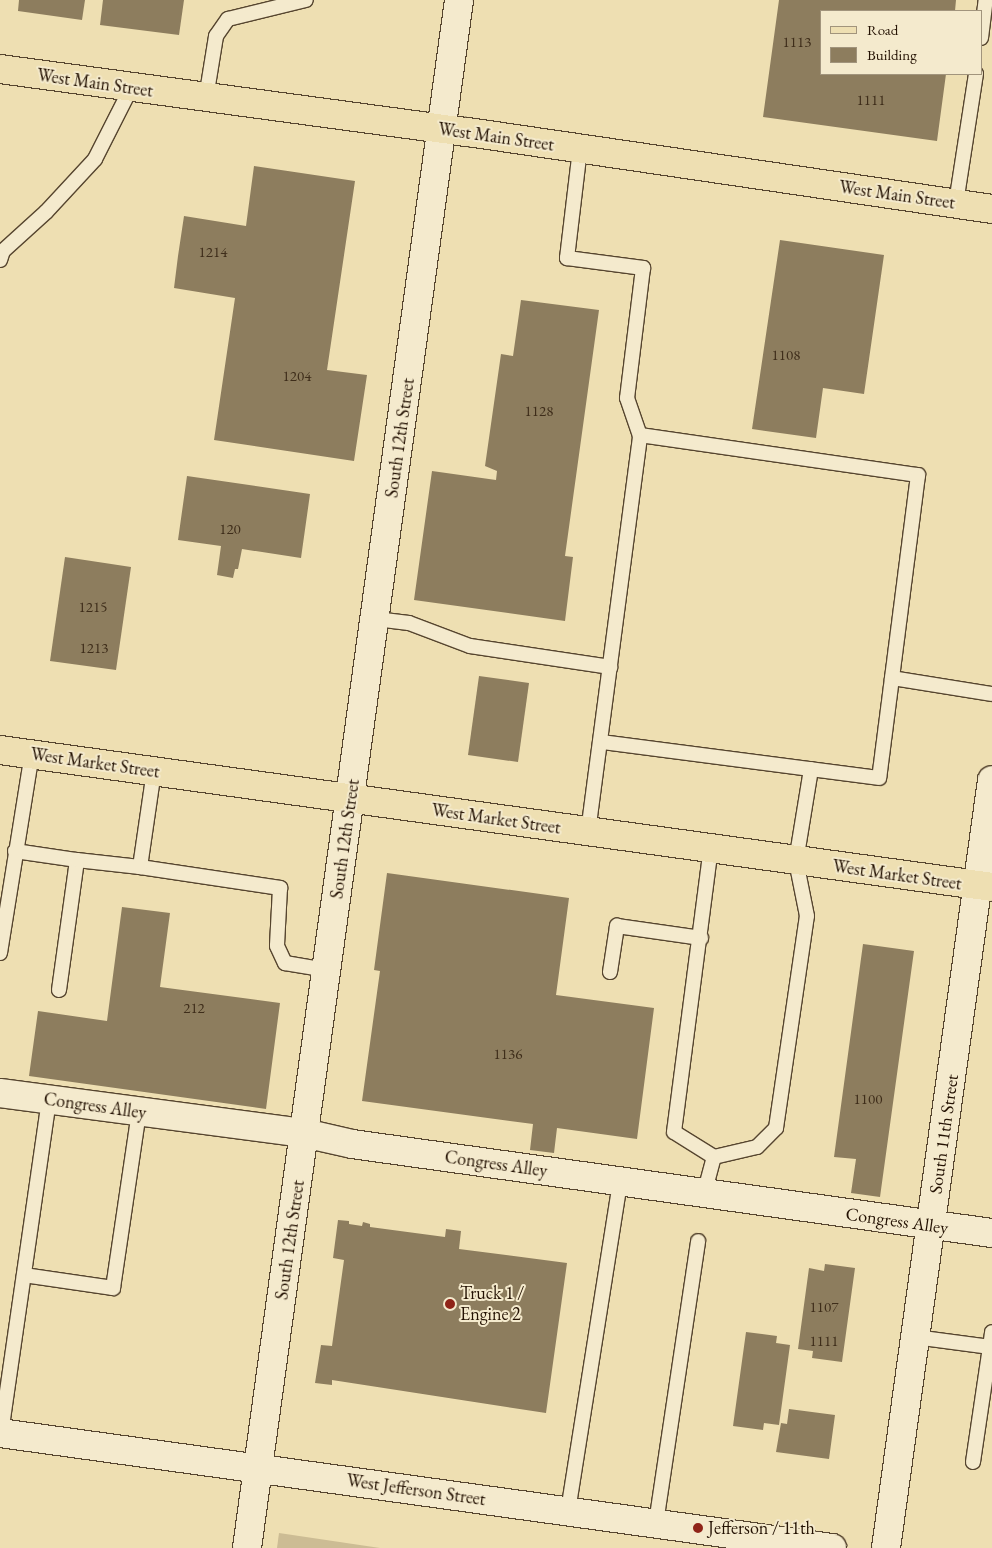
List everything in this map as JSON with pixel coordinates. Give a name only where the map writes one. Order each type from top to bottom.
[{"type":"main road","name":"West Main Street","points":[[0,69],[580,149],[992,209]]},
{"type":"main road","name":"West Market Street","points":[[0,750],[985,886]]},
{"type":"street","name":"South 12th Street","points":[[247,1548],[328,970],[459,0]]},
{"type":"street","name":"South 11th Street","points":[[886,1548],[931,1226],[985,886],[992,780]]},
{"type":"street","name":"Congress Alley","points":[[0,1093],[304,1134],[352,1144],[992,1233]]},
{"type":"street","name":"West Jefferson Street","points":[[0,1433],[832,1548]]},
{"type":"lane","points":[[206,98],[216,36],[228,19],[306,0]]},
{"type":"lane","points":[[982,30],[986,0]]},
{"type":"lane","points":[[956,204],[976,75]]},
{"type":"lane","points":[[0,260],[3,251],[46,212],[95,159],[130,88]]},
{"type":"lane","points":[[580,149],[566,258],[643,268],[627,398],[640,434],[588,832]]},
{"type":"lane","points":[[600,742],[879,778],[892,678],[918,475],[640,434]]},
{"type":"lane","points":[[376,618],[408,623],[470,646],[610,666]]},
{"type":"lane","points":[[892,678],[992,694]]},
{"type":"lane","points":[[0,953],[15,850],[32,754]]},
{"type":"lane","points":[[711,849],[701,938],[674,1132],[714,1157],[757,1147],[776,1128],[807,916],[796,861],[811,769]]},
{"type":"lane","points":[[140,867],[154,771]]},
{"type":"lane","points":[[15,850],[280,888],[277,946],[285,963],[328,970]]},
{"type":"lane","points":[[59,990],[78,860]]},
{"type":"lane","points":[[610,972],[617,926],[701,938]]},
{"type":"lane","points":[[0,1433],[49,1099]]},
{"type":"lane","points":[[24,1275],[114,1288],[139,1111]]},
{"type":"lane","points":[[704,1194],[714,1157]]},
{"type":"lane","points":[[568,1511],[620,1182]]},
{"type":"lane","points":[[656,1523],[698,1241]]},
{"type":"lane","points":[[972,1462],[992,1332]]},
{"type":"lane","points":[[915,1337],[990,1347]]},
{"type":"shaded area","points":[[279,1533],[380,1548],[277,1548]]},
{"type":"building","points":[[19,0],[85,0],[82,20],[18,11]]},
{"type":"building","points":[[103,0],[184,0],[179,35],[100,25]]},
{"type":"building","points":[[779,0],[956,0],[955,10],[820,10],[820,75],[946,75],[937,141],[763,117]]},
{"type":"building","points":[[254,166],[355,181],[327,370],[367,375],[354,461],[214,440],[235,298],[174,288],[178,256],[184,216],[246,226]]},
{"type":"building","points":[[780,240],[884,255],[864,394],[823,388],[816,438],[752,429]]},
{"type":"building","points":[[521,300],[599,310],[565,556],[573,557],[565,621],[414,600],[432,471],[496,480],[497,471],[485,466],[501,354],[513,356]]},
{"type":"building","points":[[187,476],[310,494],[301,558],[242,549],[238,569],[235,569],[233,578],[217,575],[221,546],[178,540]]},
{"type":"building","points":[[65,557],[131,567],[116,670],[50,661]]},
{"type":"building","points":[[479,676],[529,683],[518,762],[468,755]]},
{"type":"building","points":[[387,873],[569,898],[556,995],[654,1008],[637,1139],[557,1128],[554,1153],[530,1150],[533,1124],[362,1101],[380,971],[374,970]]},
{"type":"building","points":[[122,907],[170,913],[160,987],[280,1003],[266,1109],[29,1076],[38,1011],[107,1021]]},
{"type":"building","points":[[863,944],[914,951],[880,1197],[851,1193],[856,1159],[834,1157]]},
{"type":"building","name":"Truck 1 / Engine 2","points":[[338,1220],[349,1221],[349,1224],[362,1226],[363,1222],[370,1224],[370,1227],[445,1237],[446,1229],[461,1231],[459,1249],[567,1263],[546,1413],[332,1380],[332,1385],[315,1383],[321,1345],[332,1346],[344,1260],[333,1258]]},
{"type":"building","points":[[825,1264],[855,1268],[842,1362],[812,1358],[813,1351],[798,1349],[809,1268],[824,1271]]},
{"type":"building","points":[[746,1332],[777,1336],[776,1343],[790,1345],[779,1425],[764,1423],[763,1430],[733,1426]]},
{"type":"building","points":[[789,1409],[835,1415],[829,1459],[776,1452],[781,1423],[787,1424]]},
{"type":"place","name":"Truck 1 / Engine 2","points":[[450,1304]]},
{"type":"place","name":"Jefferson / 11th","points":[[698,1528]]}]
